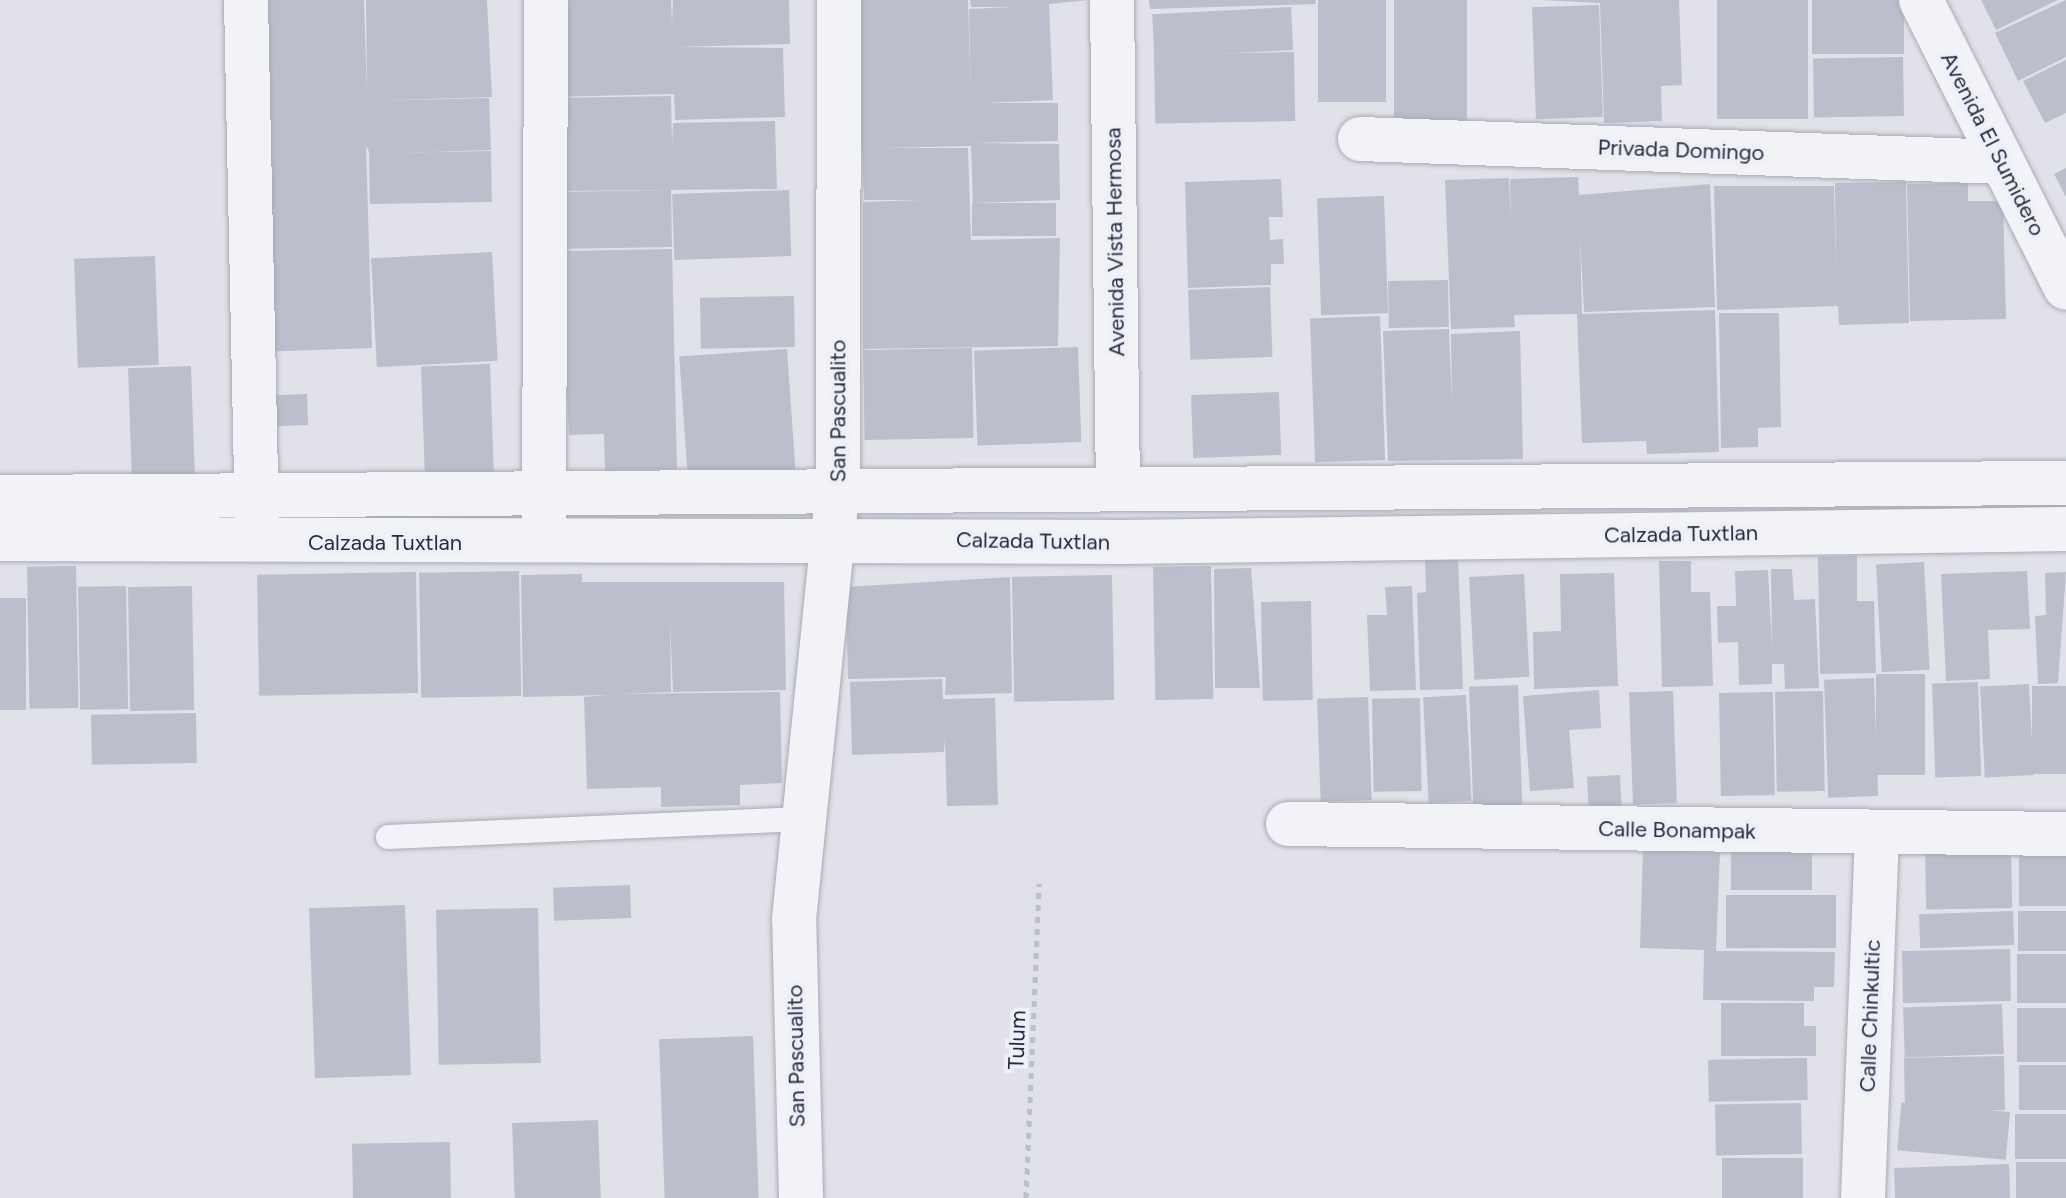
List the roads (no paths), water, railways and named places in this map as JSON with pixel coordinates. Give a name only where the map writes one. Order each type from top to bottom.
[{"type":"street","points":[[246,0],[257,543]]},
{"type":"street","points":[[544,541],[546,0]]},
{"type":"street","name":"San Pascualito","points":[[801,1198],[794,919],[829,539],[838,489],[839,0]]},
{"type":"street","name":"Avenida Vista Hermosa","points":[[1112,0],[1118,484]]},
{"type":"street","name":"Avenida El Sumidero","points":[[1921,0],[2066,288]]},
{"type":"street","name":"Privada Domingo","points":[[1360,139],[2002,162]]},
{"type":"street","points":[[0,497],[543,494],[1118,484],[2066,483]]},
{"type":"street","name":"Calzada Tuxtlan","points":[[0,539],[257,543],[829,539],[1122,542],[2066,529]]},
{"type":"street","name":"Calle Bonampak","points":[[1288,824],[1877,834],[2066,834]]},
{"type":"street","name":"Calle Chinkultic","points":[[1863,1198],[1877,834]]},
{"type":"lane","points":[[388,837],[802,819]]}]
